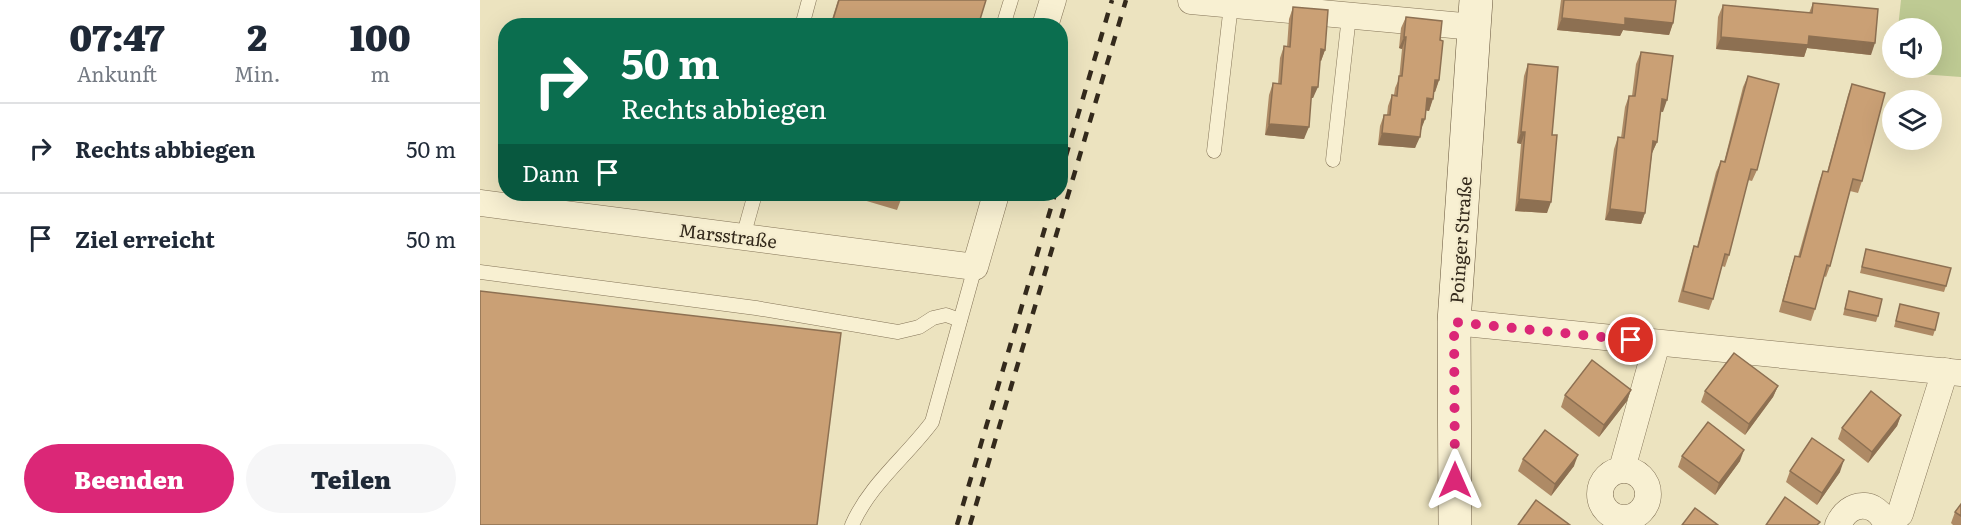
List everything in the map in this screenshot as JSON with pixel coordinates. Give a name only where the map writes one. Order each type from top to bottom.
[{"type":"street","points":[[1047,18],[1053,0]]},
{"type":"street","name":"Poinger Straße","points":[[1191,1],[1349,16],[1475,14],[1454,322],[1455,525]]},
{"type":"street","points":[[975,267],[994,201]]},
{"type":"street","name":"Marsstraße","points":[[480,203],[975,267]]},
{"type":"street","points":[[1454,322],[1953,372],[1900,514],[1887,524],[1877,511],[1862,506],[1846,512],[1838,525]]},
{"type":"street","points":[[1622,469],[1658,343]]},
{"type":"street","points":[[1622,469],[1636,472],[1642,477],[1649,490],[1646,505],[1631,520],[1611,514],[1601,501],[1600,492],[1606,477],[1622,469]]},
{"type":"lane","points":[[804,18],[809,0]]},
{"type":"lane","points":[[1005,18],[1011,0]]},
{"type":"lane","points":[[1214,152],[1231,5]]},
{"type":"lane","points":[[1333,160],[1349,16]]},
{"type":"lane","points":[[743,237],[753,201]]},
{"type":"lane","points":[[852,525],[860,507],[932,422],[975,267]]},
{"type":"lane","points":[[480,272],[756,308],[898,332],[919,327],[933,318],[946,315],[960,320]]},
{"type":"green space","points":[[1901,0],[1961,0],[1961,77],[1942,76],[1942,18],[1899,18]]},
{"type":"building","points":[[839,0],[986,0],[980,18],[833,18]]},
{"type":"building","points":[[1564,0],[1676,0],[1673,23],[1625,18],[1625,25],[1562,18]]},
{"type":"building","points":[[1813,3],[1878,9],[1875,43],[1809,36],[1808,45],[1721,37],[1723,5],[1812,13]]},
{"type":"building","points":[[1293,7],[1328,10],[1325,50],[1321,49],[1318,87],[1312,87],[1309,127],[1269,124],[1273,83],[1281,84],[1284,46],[1290,47]]},
{"type":"building","points":[[1406,17],[1442,21],[1440,40],[1443,41],[1439,80],[1435,80],[1433,99],[1427,98],[1420,137],[1382,133],[1384,115],[1390,115],[1392,95],[1397,96],[1399,76],[1402,76]]},
{"type":"building","points":[[1641,52],[1673,56],[1667,100],[1662,99],[1657,142],[1653,141],[1645,213],[1610,209],[1618,137],[1624,138],[1629,96],[1635,96]]},
{"type":"building","points":[[1528,64],[1558,67],[1552,135],[1557,135],[1551,202],[1519,199],[1525,132],[1521,132]]},
{"type":"building","points":[[1748,76],[1779,84],[1757,170],[1751,169],[1729,255],[1725,254],[1713,299],[1683,291],[1694,246],[1698,247],[1721,161],[1725,162]]},
{"type":"building","points":[[1852,84],[1882,92],[1882,104],[1862,181],[1853,179],[1830,266],[1827,265],[1815,309],[1783,301],[1795,256],[1800,257],[1823,171],[1828,172]]},
{"type":"building","points":[[1866,249],[1951,268],[1946,286],[1862,267]]},
{"type":"building","points":[[480,291],[841,333],[817,525],[480,525]]},
{"type":"building","points":[[1849,291],[1882,299],[1878,316],[1845,309]]},
{"type":"building","points":[[1900,304],[1939,313],[1935,330],[1896,321]]},
{"type":"building","points":[[1734,353],[1778,386],[1749,424],[1705,391]]},
{"type":"building","points":[[1592,360],[1631,390],[1604,425],[1565,395]]},
{"type":"building","points":[[1871,391],[1901,415],[1872,452],[1842,428]]},
{"type":"building","points":[[1708,422],[1744,450],[1719,483],[1682,456]]},
{"type":"building","points":[[1545,430],[1578,455],[1555,484],[1523,459]]},
{"type":"building","points":[[1812,438],[1844,460],[1822,493],[1790,471]]},
{"type":"building","points":[[1785,497],[1820,522],[1817,525],[1766,525]]},
{"type":"building","points":[[1536,500],[1570,525],[1518,525]]},
{"type":"building","points":[[1961,504],[1961,516],[1955,512]]},
{"type":"building","points":[[1695,508],[1718,525],[1682,525]]},
{"type":"railway","points":[[1068,149],[1112,0]]},
{"type":"railway","points":[[1068,195],[1126,0]]},
{"type":"railway","points":[[957,525],[1053,201]]},
{"type":"railway","points":[[970,525],[1066,201]]},
{"type":"route","points":[[1455,480],[1454,322],[1631,340]]}]
